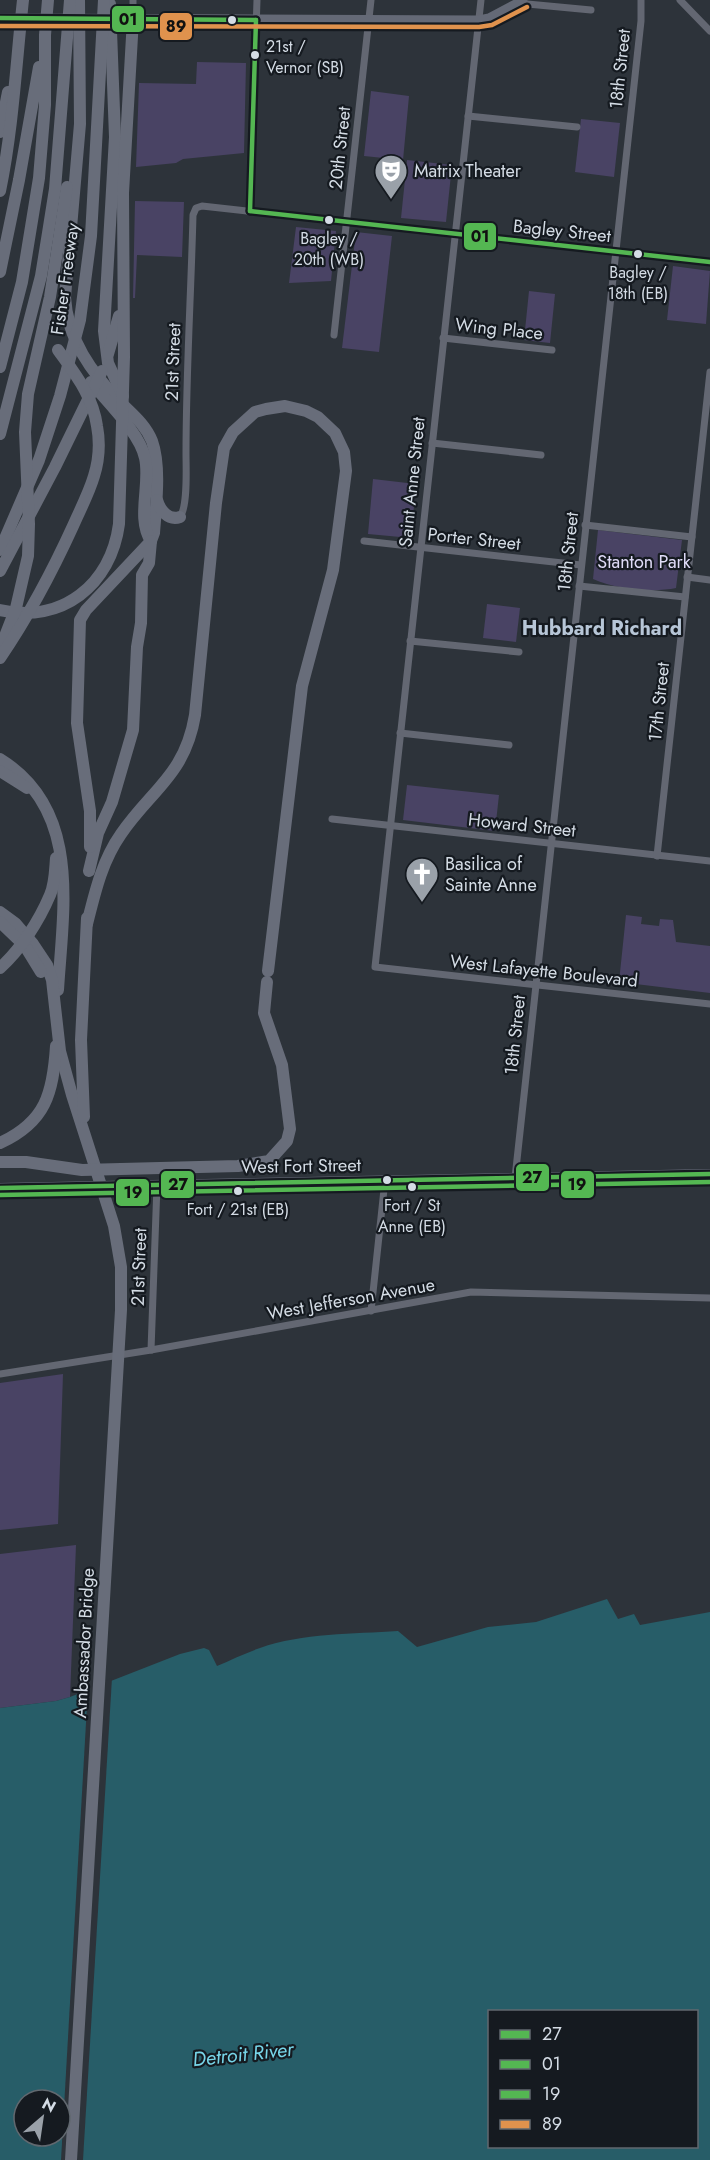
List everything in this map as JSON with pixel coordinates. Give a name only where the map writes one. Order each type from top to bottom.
[{"type":"highway","points":[[0,191],[13,109],[23,0]]},
{"type":"highway","points":[[0,367],[22,282],[39,178],[45,105],[45,34],[48,0]]},
{"type":"highway","points":[[0,434],[40,276],[56,189],[70,0]]},
{"type":"highway","points":[[79,0],[80,124],[65,297],[68,320],[79,350],[119,401],[138,418]]},
{"type":"highway","name":"Fisher Freeway","points":[[0,550],[39,460],[60,396],[80,320],[93,201],[104,0]]},
{"type":"highway","points":[[89,871],[98,833],[112,802],[134,721],[142,575],[149,563],[156,489],[153,444],[118,388],[108,363],[104,341],[115,136],[110,0]]},
{"type":"highway","points":[[0,610],[33,613],[65,605],[92,585],[115,546],[118,524],[124,357],[123,193],[128,19]]},
{"type":"highway","points":[[0,272],[45,34]]},
{"type":"highway","points":[[0,132],[19,38]]},
{"type":"highway","points":[[0,649],[16,608],[28,556],[26,415],[28,394],[50,297],[66,199],[78,72]]},
{"type":"highway","points":[[0,571],[56,467],[106,362],[123,297]]},
{"type":"highway","points":[[0,325],[30,333],[58,350],[85,376],[137,440],[142,449],[146,467],[145,530],[153,537]]},
{"type":"highway","points":[[0,658],[25,620],[56,561],[90,488],[97,465],[98,438],[94,411],[81,383],[58,350]]},
{"type":"highway","points":[[0,1162],[26,1162],[82,1170],[238,1166],[269,1161],[287,1141],[290,1134],[282,1065],[264,1013],[303,686],[333,570],[346,471],[344,452],[335,433],[328,424],[306,411],[285,406],[255,412],[233,432],[224,448],[219,475],[194,726],[182,757],[157,791],[127,825],[110,852],[100,873],[87,924]]},
{"type":"highway","points":[[156,489],[160,508],[171,517],[180,517]]},
{"type":"highway","points":[[84,1133],[81,1040],[91,820],[77,723],[80,620],[86,609],[161,527],[180,517]]},
{"type":"highway","points":[[0,759],[18,772],[51,814],[59,839],[64,884],[52,1085],[46,1102],[35,1118],[22,1130],[0,1143]]},
{"type":"highway","points":[[0,771],[38,795]]},
{"type":"highway","points":[[0,968],[12,957],[51,894],[59,839]]},
{"type":"highway","points":[[0,912],[24,932],[40,953],[54,987],[58,1025]]},
{"type":"highway","points":[[0,922],[25,946],[40,970],[47,984],[58,1025]]},
{"type":"highway","name":"Ambassador Bridge","points":[[58,1025],[60,1051],[72,1095],[114,1226],[120,1258],[122,1288],[71,2160]]},
{"type":"main road","name":"West Fort Street","points":[[0,1188],[710,1174]]},
{"type":"street","points":[[128,19],[133,0]]},
{"type":"street","points":[[250,211],[257,0]]},
{"type":"street","name":"20th Street","points":[[334,335],[370,0]]},
{"type":"street","name":"Saint Anne Street","points":[[375,967],[481,0]]},
{"type":"street","name":"18th Street","points":[[515,1178],[616,252],[641,0]]},
{"type":"street","points":[[680,0],[710,31]]},
{"type":"street","points":[[3,18],[479,20],[489,18],[520,2],[591,10]]},
{"type":"street","points":[[468,116],[578,128]]},
{"type":"street","name":"Bagley Street","points":[[196,208],[202,206],[250,211],[710,262]]},
{"type":"street","name":"21st Street","points":[[180,517],[184,507],[186,471],[193,215],[196,208]]},
{"type":"street","name":"Wing Place","points":[[443,338],[552,350]]},
{"type":"street","name":"17th Street","points":[[657,855],[710,372]]},
{"type":"street","points":[[432,443],[541,455]]},
{"type":"street","points":[[585,525],[692,537]]},
{"type":"street","name":"Porter Street","points":[[364,541],[581,566]]},
{"type":"street","points":[[687,577],[710,580]]},
{"type":"street","points":[[579,586],[685,597]]},
{"type":"street","points":[[410,640],[519,652]]},
{"type":"street","points":[[400,733],[509,745]]},
{"type":"street","name":"Howard Street","points":[[332,819],[710,861]]},
{"type":"street","name":"West Lafayette Boulevard","points":[[375,967],[710,1004]]},
{"type":"street","points":[[371,1311],[385,1180]]},
{"type":"street","name":"21st Street","points":[[151,1350],[157,1185]]},
{"type":"street","name":"West Jefferson Avenue","points":[[0,1374],[151,1350],[471,1292],[710,1298]]},
{"type":"green space","points":[[197,62],[246,63],[244,153],[183,159],[176,163],[136,167],[139,83],[196,84]]},
{"type":"green space","points":[[371,91],[409,96],[403,160],[364,156]]},
{"type":"green space","points":[[581,119],[620,123],[614,177],[575,172]]},
{"type":"green space","points":[[407,160],[452,165],[446,222],[401,218]]},
{"type":"green space","points":[[135,201],[184,202],[182,257],[137,255],[135,298],[133,298]]},
{"type":"green space","points":[[296,227],[336,231],[331,281],[289,283]]},
{"type":"green space","points":[[356,232],[392,236],[379,352],[342,348]]},
{"type":"green space","points":[[673,266],[710,271],[706,324],[667,320]]},
{"type":"green space","points":[[529,291],[555,294],[550,343],[524,340]]},
{"type":"green space","points":[[373,479],[416,484],[411,538],[368,534]]},
{"type":"green space","name":"Stanton Park","points":[[598,530],[682,540],[676,588],[634,589],[593,579]]},
{"type":"green space","points":[[487,604],[520,608],[516,642],[483,638]]},
{"type":"green space","points":[[407,785],[499,795],[495,831],[403,820]]},
{"type":"green space","points":[[626,915],[642,917],[641,924],[659,926],[660,919],[673,920],[676,942],[710,946],[710,993],[619,982]]},
{"type":"green space","points":[[63,1374],[58,1524],[0,1530],[0,1383]]},
{"type":"green space","points":[[76,1545],[70,1697],[0,1708],[0,1554]]},
{"type":"water","name":"Detroit River","points":[[607,1599],[618,1619],[634,1614],[640,1625],[710,1612],[710,2160],[0,2160],[0,1708],[70,1697],[180,1654],[204,1648],[209,1650],[217,1666],[276,1643],[311,1637],[398,1631],[417,1647],[488,1627],[536,1622]]},
{"type":"pier","points":[[112,1678],[83,2160],[61,2160],[62,2148],[72,2148],[72,2088],[65,2088],[88,1688]]},
{"type":"transit line","name":"89","points":[[0,26],[479,27],[492,25],[527,7]]},
{"type":"transit line","name":"01","points":[[0,18],[256,20]]},
{"type":"transit line","name":"01","points":[[250,211],[256,20]]},
{"type":"transit line","name":"01","points":[[250,211],[710,262]]},
{"type":"transit line","name":"27","points":[[0,1188],[710,1174]]},
{"type":"transit line","name":"19","points":[[0,1195],[710,1182]]},
{"type":"place","name":"21st / Vernor (SB)","points":[[255,55]]},
{"type":"place","name":"Matrix Theater","points":[[391,200]]},
{"type":"place","name":"Bagley / 20th (WB)","points":[[329,220]]},
{"type":"place","name":"Bagley / 18th (EB)","points":[[638,254]]},
{"type":"place","name":"Basilica of Sainte Anne","points":[[422,903]]},
{"type":"place","name":"Fort / St Anne (EB)","points":[[412,1187]]},
{"type":"place","name":"Fort / 21st (EB)","points":[[238,1191]]},
{"type":"district","name":"Hubbard Richard","points":[[602,628]]}]
